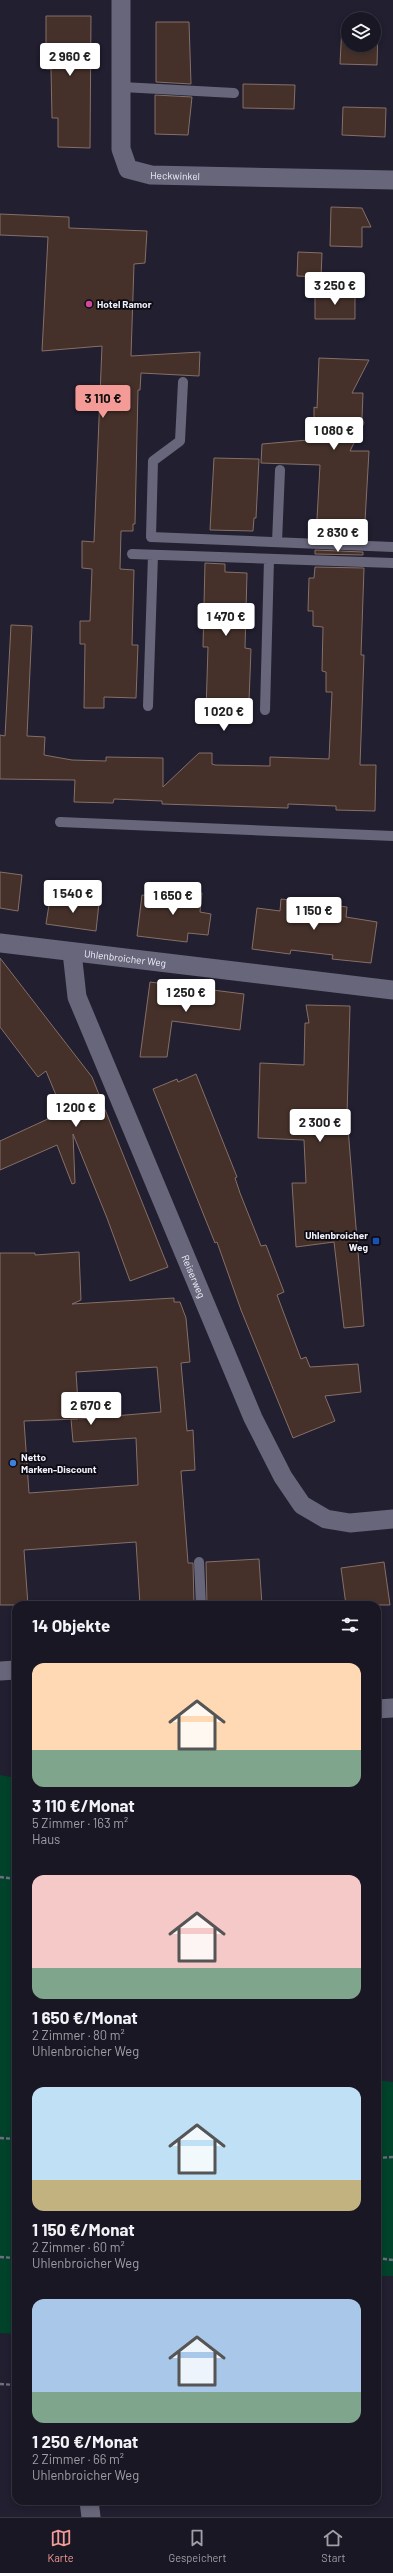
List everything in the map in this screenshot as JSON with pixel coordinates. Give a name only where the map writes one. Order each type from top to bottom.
[{"type":"street","name":"Heckwinkel","points":[[122,0],[121,149],[128,169],[151,175],[393,180]]},
{"type":"street","name":"Uhlenbroicher Weg","points":[[0,943],[393,990]]},
{"type":"street","name":"Reiserweg","points":[[72,952],[77,997],[254,1418],[283,1477],[302,1505],[326,1519],[350,1523],[393,1519]]},
{"type":"street","points":[[0,1671],[12,1670]]},
{"type":"street","points":[[381,1709],[393,1708]]},
{"type":"street","points":[[90,2505],[91,2517]]},
{"type":"lane","points":[[122,87],[234,93]]},
{"type":"lane","points":[[183,382],[180,441],[153,462],[151,537],[393,547]]},
{"type":"lane","points":[[277,542],[280,470]]},
{"type":"lane","points":[[132,554],[393,563]]},
{"type":"lane","points":[[148,706],[153,555]]},
{"type":"lane","points":[[265,710],[269,559]]},
{"type":"lane","points":[[60,822],[393,836]]},
{"type":"lane","points":[[199,1562],[201,1601]]},
{"type":"path","points":[[0,1877],[12,1878]]},
{"type":"path","points":[[0,2138],[12,2139]]},
{"type":"path","points":[[381,2158],[393,2158]]},
{"type":"path","points":[[0,2257],[12,2258]]},
{"type":"path","points":[[381,2258],[393,2260]]},
{"type":"path","points":[[0,2384],[12,2385]]},
{"type":"green space","points":[[0,1775],[12,1777],[12,2334],[0,2333]]},
{"type":"green space","points":[[381,2080],[393,2082],[393,2276],[381,2276]]},
{"type":"building","points":[[46,16],[91,16],[90,148],[58,147],[58,118],[52,118],[51,69],[46,69]]},
{"type":"building","points":[[156,22],[189,22],[191,84],[156,82]]},
{"type":"building","points":[[341,45],[341,52],[377,52],[377,65],[340,64]]},
{"type":"building","points":[[243,84],[295,85],[294,109],[243,108]]},
{"type":"building","points":[[155,95],[192,97],[188,135],[155,134]]},
{"type":"building","points":[[343,107],[386,108],[385,137],[342,135]]},
{"type":"building","points":[[331,207],[362,208],[371,227],[362,227],[362,247],[330,246]]},
{"type":"building","points":[[0,214],[69,217],[69,228],[147,231],[145,263],[134,264],[131,356],[200,352],[199,376],[141,373],[140,390],[138,390],[135,524],[133,524],[133,531],[121,531],[120,569],[134,570],[132,645],[138,645],[136,698],[104,697],[104,708],[84,708],[85,644],[80,644],[80,621],[90,621],[92,569],[82,568],[82,541],[94,542],[102,346],[42,351],[48,237],[0,235]]},
{"type":"building","points":[[298,252],[322,253],[321,277],[297,276]]},
{"type":"building","points":[[315,293],[355,293],[355,319],[315,319]]},
{"type":"building","points":[[319,358],[369,360],[352,393],[363,393],[362,418],[364,423],[350,451],[369,451],[364,539],[316,537],[320,465],[261,463],[262,444],[308,440],[307,429],[314,429],[314,407],[317,408]]},
{"type":"building","points":[[214,458],[259,459],[256,518],[254,518],[253,531],[210,530]]},
{"type":"building","points":[[315,550],[363,552],[363,555],[315,554]]},
{"type":"building","points":[[205,563],[225,564],[225,572],[247,573],[245,648],[251,649],[249,701],[227,700],[227,712],[206,711],[208,647],[203,647]]},
{"type":"building","points":[[315,567],[364,568],[361,655],[364,655],[360,765],[376,765],[375,811],[336,810],[336,806],[288,804],[288,808],[162,804],[162,801],[114,799],[113,803],[74,802],[75,780],[0,779],[0,735],[5,736],[11,625],[32,626],[27,736],[45,737],[44,755],[72,760],[106,761],[106,757],[163,758],[163,787],[199,753],[212,753],[212,764],[215,765],[270,766],[270,757],[329,759],[332,692],[326,692],[326,672],[322,671],[323,627],[313,626],[313,611],[308,611],[309,578],[314,578]]},
{"type":"building","points":[[0,872],[22,875],[18,911],[0,908]]},
{"type":"building","points":[[168,889],[202,893],[200,912],[211,914],[208,935],[188,933],[187,942],[137,936],[142,895],[167,898]]},
{"type":"building","points":[[50,898],[99,903],[96,931],[46,924]]},
{"type":"building","points":[[281,899],[347,907],[346,917],[377,922],[371,963],[332,959],[333,955],[291,950],[290,954],[252,949],[257,908],[280,911]]},
{"type":"building","points":[[0,958],[92,1077],[168,1267],[130,1281],[107,1218],[73,1134],[75,1183],[72,1184],[57,1145],[0,1170],[0,1141],[63,1112],[46,1071],[38,1077],[0,1027]]},
{"type":"building","points":[[150,982],[244,994],[240,1030],[172,1021],[167,1057],[140,1057]]},
{"type":"building","points":[[306,1005],[350,1006],[347,1116],[364,1326],[344,1328],[334,1242],[296,1247],[292,1183],[306,1183],[304,1140],[258,1138],[260,1063],[304,1065],[305,1023],[309,1023]]},
{"type":"building","points":[[196,1074],[237,1177],[235,1178],[240,1193],[261,1246],[266,1245],[284,1292],[277,1295],[301,1359],[306,1357],[310,1367],[358,1364],[361,1392],[325,1396],[335,1421],[293,1438],[241,1310],[217,1242],[215,1243],[153,1089],[177,1079],[178,1082]]},
{"type":"building","points":[[79,1252],[81,1300],[72,1304],[174,1298],[174,1302],[180,1302],[186,1318],[190,1362],[181,1363],[187,1431],[193,1430],[195,1470],[181,1471],[188,1563],[193,1563],[194,1601],[140,1601],[136,1542],[24,1550],[28,1601],[12,1601],[12,1605],[0,1605],[0,1253],[35,1253],[35,1255]],"holes":[[[157,1367],[161,1412],[79,1419],[76,1372]],[[71,1419],[73,1442],[136,1438],[138,1485],[29,1493],[24,1421]]]},
{"type":"building","points":[[259,1559],[262,1601],[207,1601],[206,1562]]},
{"type":"building","points":[[384,1562],[390,1605],[381,1605],[381,1601],[345,1601],[341,1568]]},
{"type":"place","name":"Hotel Ramor","points":[[89,304]]},
{"type":"place","name":"Uhlenbroicher Weg","points":[[376,1241]]},
{"type":"place","name":"Netto Marken-Discount","points":[[13,1463]]}]
